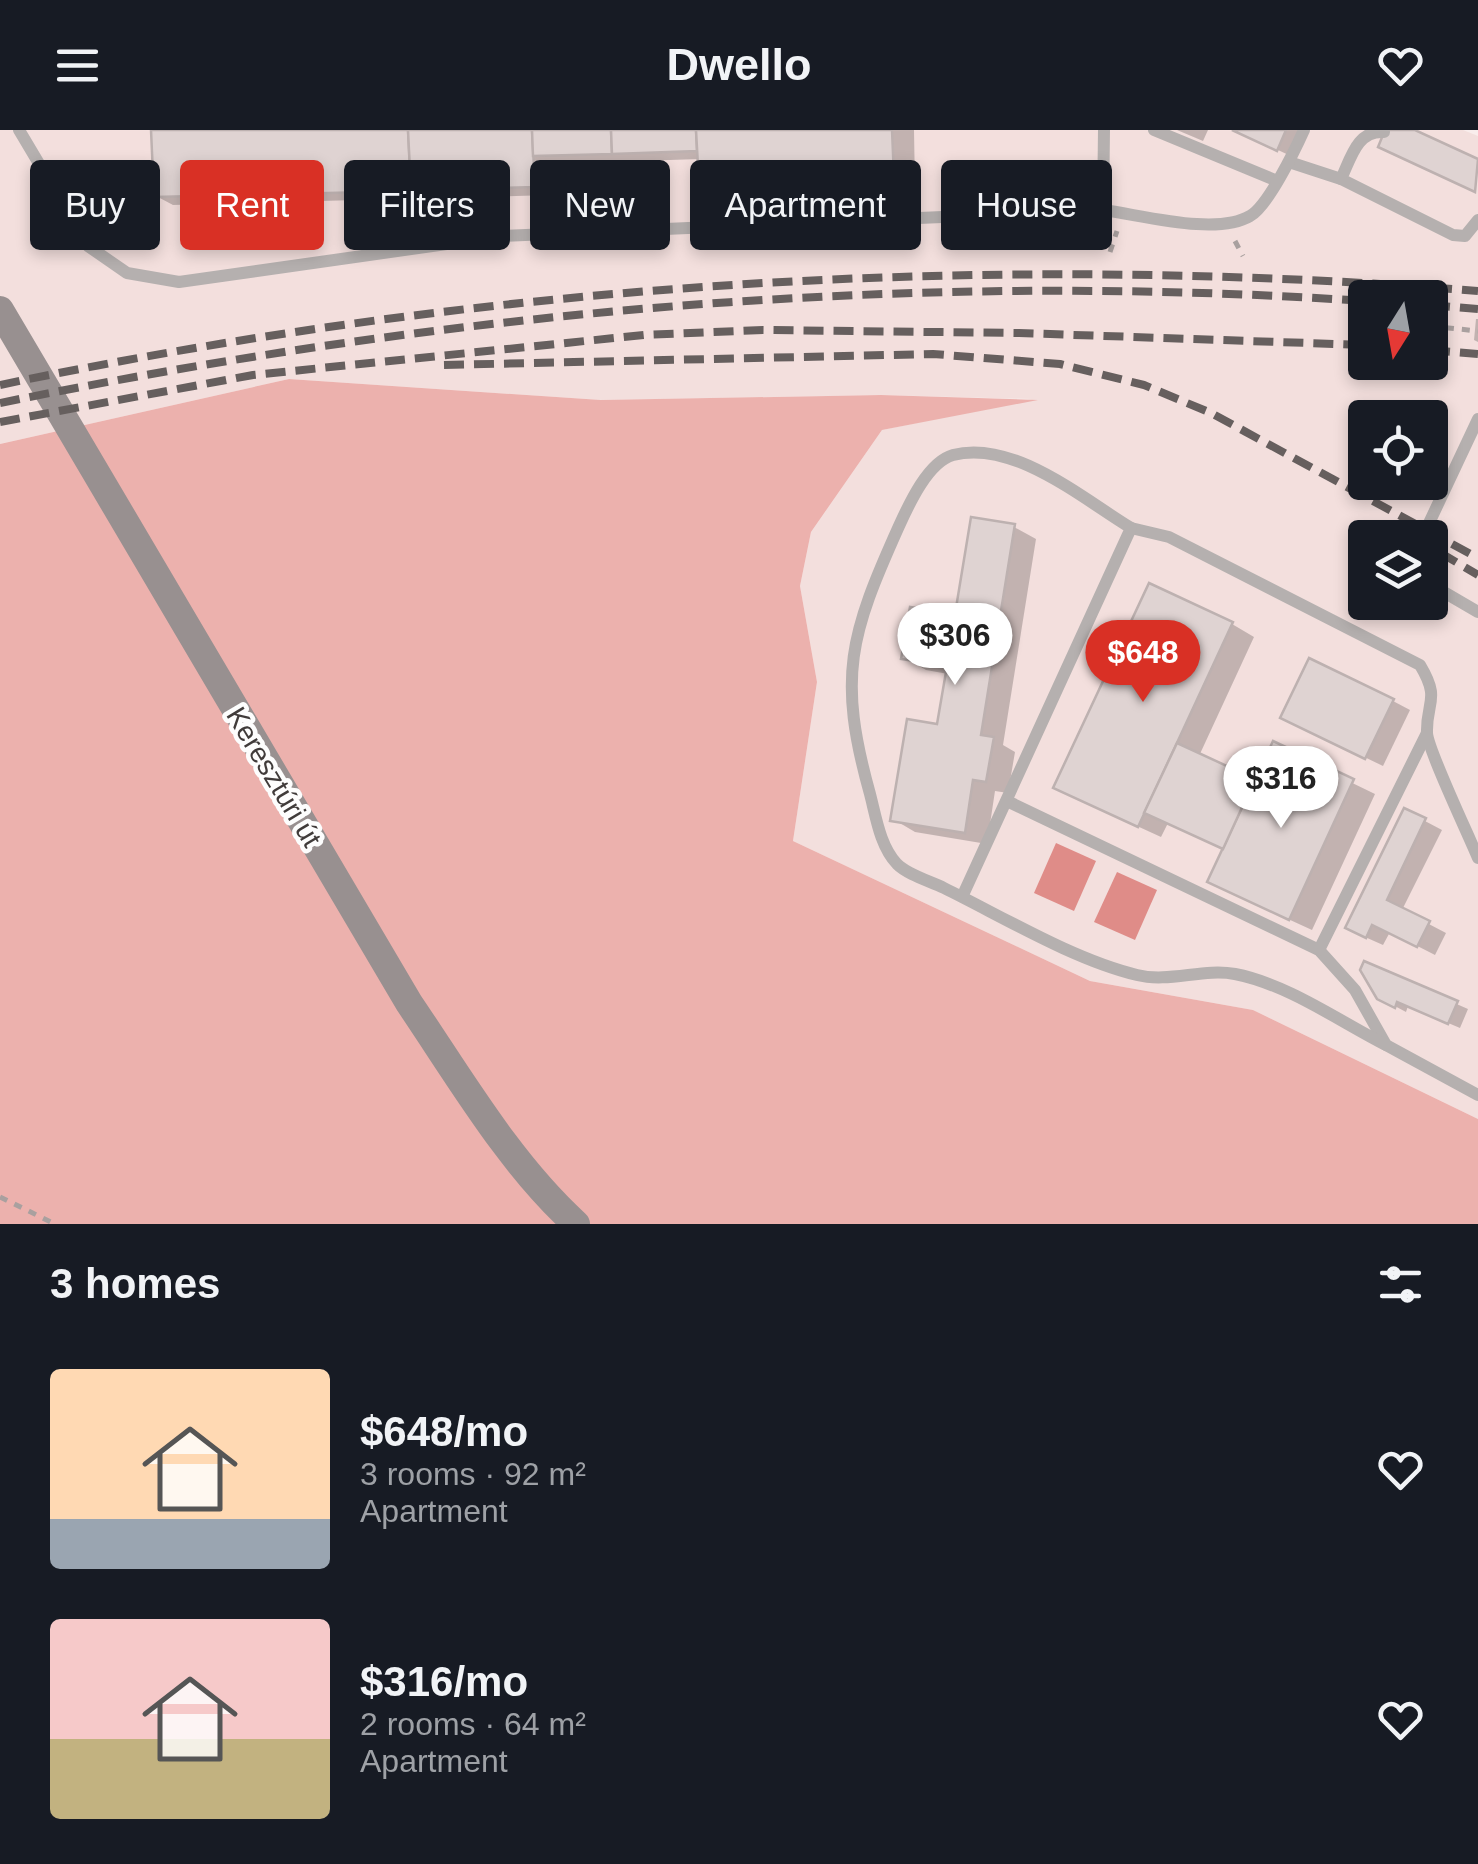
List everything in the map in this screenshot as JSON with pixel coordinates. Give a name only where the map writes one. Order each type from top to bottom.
[{"type":"main road","name":"Keresztúri út","points":[[3,314],[124,525],[410,1003],[477,1103],[554,1204],[576,1224]]},
{"type":"lane","points":[[19,130],[88,246],[127,273],[179,282],[503,236],[941,217]]},
{"type":"lane","points":[[1104,130],[1104,160]]},
{"type":"lane","points":[[1154,130],[1275,180]]},
{"type":"lane","points":[[1112,211],[1222,226],[1254,215],[1290,162],[1304,130]]},
{"type":"lane","points":[[1341,179],[1360,140],[1373,132],[1384,132]]},
{"type":"lane","points":[[1290,162],[1341,179],[1452,235],[1469,234],[1478,220]]},
{"type":"lane","points":[[1430,520],[1478,419]]},
{"type":"lane","points":[[1319,950],[1427,733],[1433,701],[1430,682],[1420,666],[1169,537],[1131,528],[1030,468],[974,453],[937,463],[892,542],[862,606],[848,682],[853,734],[882,840],[898,865],[1140,976],[1208,971],[1238,974],[1271,986],[1478,1094]]},
{"type":"lane","points":[[962,897],[1131,528]]},
{"type":"lane","points":[[1448,594],[1478,612]]},
{"type":"lane","points":[[1427,733],[1478,858]]},
{"type":"lane","points":[[1007,801],[1319,950],[1354,990],[1386,1045]]},
{"type":"path","points":[[1448,328],[1478,331]]},
{"type":"path","points":[[0,1197],[56,1224]]},
{"type":"shaded area","points":[[0,130],[1463,130],[1478,136],[1478,1119],[1253,1010],[1090,981],[793,841],[817,682],[800,586],[811,532],[882,430],[1032,399],[881,395],[601,400],[289,379],[0,444]]},
{"type":"shaded area","points":[[289,379],[601,400],[881,395],[1038,400],[882,430],[811,532],[800,586],[817,682],[793,841],[1090,981],[1253,1010],[1478,1119],[1478,1224],[0,1224],[0,444]]},
{"type":"shaded area","points":[[1056,843],[1096,861],[1074,911],[1034,893]]},
{"type":"shaded area","points":[[1117,872],[1157,890],[1135,940],[1094,922]]},
{"type":"building","points":[[151,130],[408,130],[409,160],[344,160],[344,193],[324,193],[324,160],[180,160],[180,196],[160,197],[160,160],[152,160]]},
{"type":"building","points":[[408,130],[532,130],[530,187],[510,188],[510,160],[409,160]]},
{"type":"building","points":[[532,130],[611,130],[612,154],[533,156]]},
{"type":"building","points":[[611,130],[696,130],[697,151],[612,154]]},
{"type":"building","points":[[696,130],[892,130],[893,160],[698,160]]},
{"type":"building","points":[[1232,130],[1286,130],[1277,151]]},
{"type":"building","points":[[1385,130],[1415,130],[1478,159],[1475,192],[1378,147]]},
{"type":"building","points":[[971,517],[1015,524],[981,735],[994,737],[986,782],[973,780],[965,833],[890,821],[907,719],[937,724],[947,666],[901,659],[910,607],[955,614]]},
{"type":"building","points":[[1149,583],[1233,622],[1138,827],[1053,788]]},
{"type":"building","points":[[1309,658],[1394,699],[1365,759],[1280,718]]},
{"type":"building","points":[[1273,741],[1354,779],[1289,920],[1207,882]]},
{"type":"building","points":[[1177,743],[1255,779],[1223,849],[1144,813]]},
{"type":"building","points":[[1404,808],[1426,818],[1387,900],[1430,921],[1417,947],[1372,925],[1366,938],[1345,928]]},
{"type":"building","points":[[1364,961],[1458,1001],[1448,1024],[1397,1002],[1395,1008],[1377,999],[1360,970]]},
{"type":"railway","points":[[0,385],[183,350],[367,322],[551,300],[736,285],[921,276],[1106,274],[1292,279],[1478,291]]},
{"type":"railway","points":[[0,403],[338,344],[508,322],[679,306],[850,295],[1022,291],[1348,300]]},
{"type":"railway","points":[[1448,306],[1478,309]]},
{"type":"railway","points":[[0,422],[253,375],[644,335],[763,330],[1019,333],[1348,344]]},
{"type":"railway","points":[[1448,352],[1478,354]]},
{"type":"railway","points":[[444,365],[933,354],[1060,364],[1144,385],[1211,413],[1478,558]]},
{"type":"railway","points":[[1448,557],[1478,575]]}]
